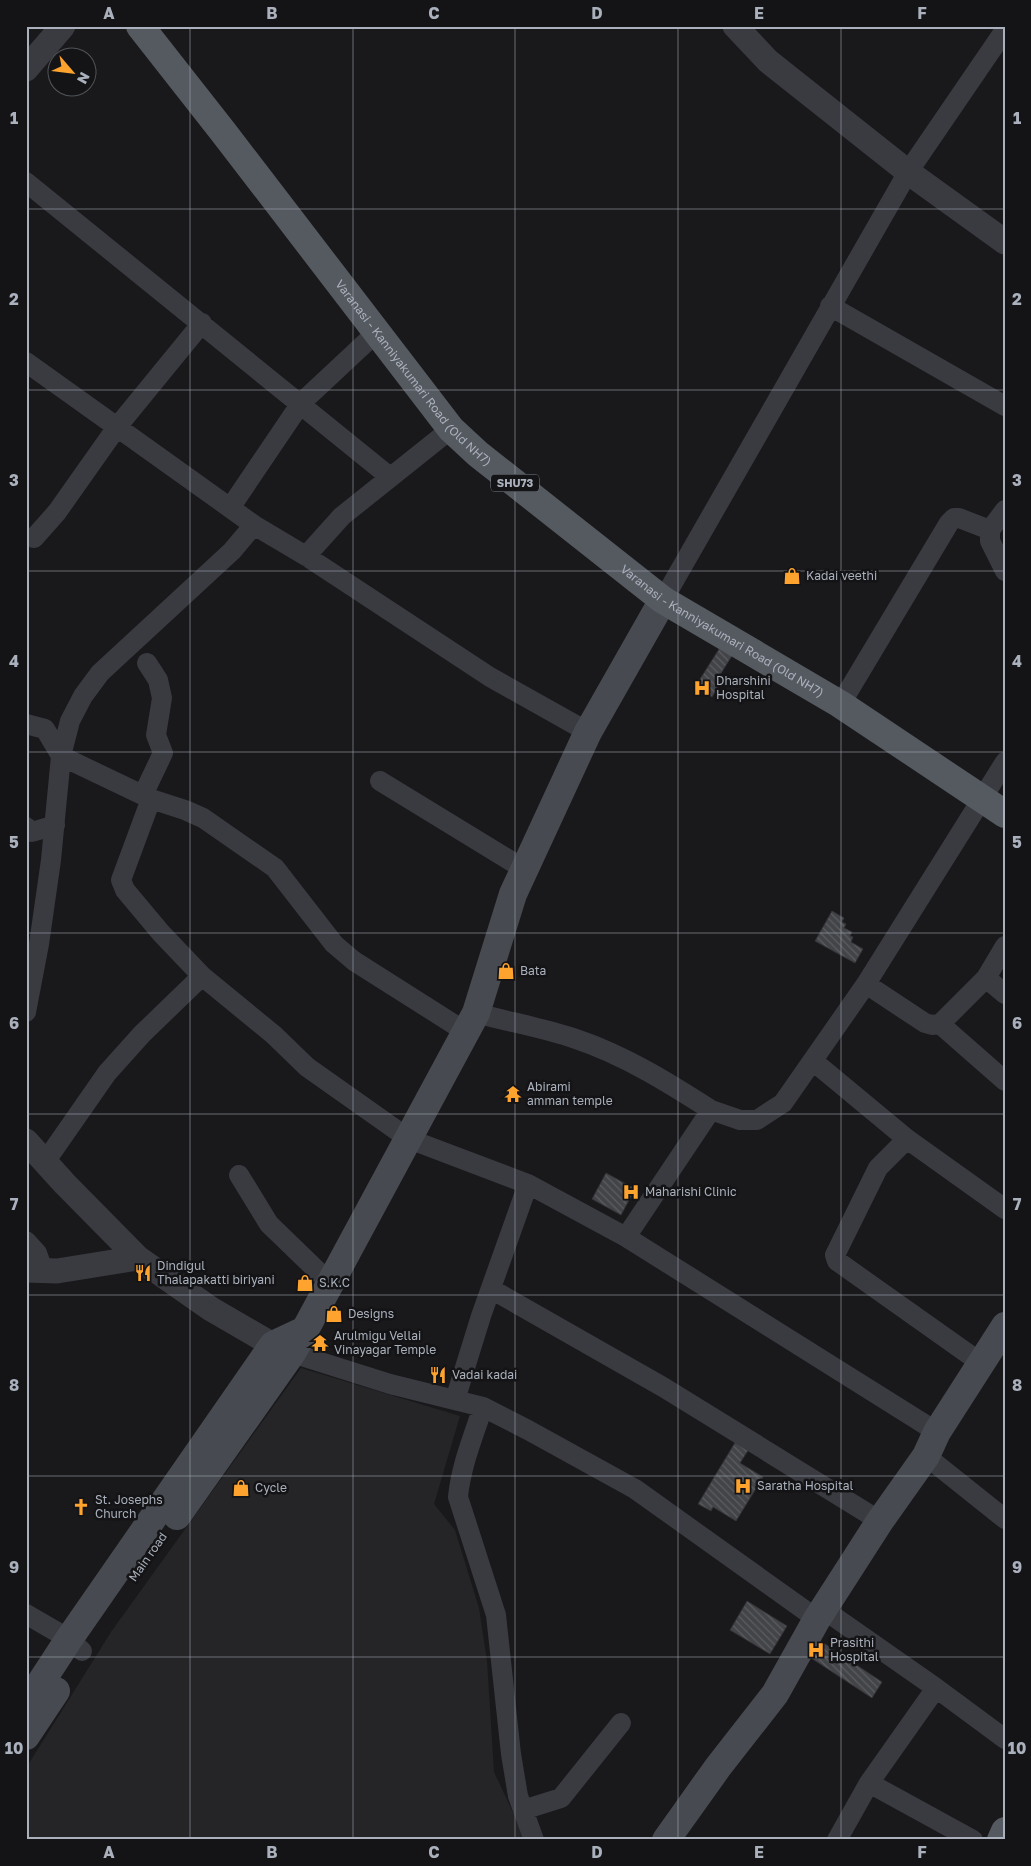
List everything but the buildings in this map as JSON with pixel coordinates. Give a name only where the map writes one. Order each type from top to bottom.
[{"type":"main road","name":"Varanasi - Kanniyakumari Road (Old NH7)","points":[[140,26],[224,132],[451,429],[478,454],[663,600],[840,704],[1005,814]]},
{"type":"main road","points":[[282,1349],[304,1330],[471,1023],[513,894],[524,869],[588,732],[663,600]]},
{"type":"main road","points":[[666,1840],[718,1767],[776,1694],[820,1614],[880,1521],[926,1456],[937,1432],[1005,1326]]},
{"type":"main road","name":"Main road","points":[[26,1705],[76,1645],[282,1349]]},
{"type":"main road","name":"Main road","points":[[26,1736],[76,1645]]},
{"type":"main road","points":[[1002,1840],[1005,1831]]},
{"type":"street","points":[[26,69],[63,26]]},
{"type":"street","points":[[735,26],[768,61],[908,172],[1005,242]]},
{"type":"street","points":[[663,600],[908,172],[1005,30]]},
{"type":"street","points":[[26,182],[390,477]]},
{"type":"street","points":[[830,306],[1005,406]]},
{"type":"street","points":[[34,538],[57,512],[117,427],[202,323]]},
{"type":"street","points":[[230,508],[301,403],[377,332]]},
{"type":"street","points":[[26,362],[254,525],[306,556],[490,677],[588,732]]},
{"type":"street","points":[[306,556],[342,516],[451,429]]},
{"type":"street","points":[[1005,510],[990,530],[990,540],[1005,571]]},
{"type":"street","points":[[840,704],[949,523],[954,518],[959,518],[990,530]]},
{"type":"street","points":[[26,1012],[40,944],[61,756],[70,721],[83,696],[100,673],[232,551],[254,525]]},
{"type":"street","points":[[147,663],[158,680],[162,698],[156,735],[163,753],[121,880],[124,890],[202,976],[274,1035],[307,1067],[409,1139],[528,1184],[626,1237],[937,1432]]},
{"type":"street","points":[[26,724],[45,729],[61,756],[147,797],[204,818],[275,868],[334,944],[354,961],[471,1023],[576,1039],[627,1061],[674,1086],[711,1110],[740,1120],[757,1120],[783,1104],[866,984],[1005,762]]},
{"type":"street","points":[[380,781],[524,869]]},
{"type":"street","points":[[26,827],[32,832],[54,825]]},
{"type":"street","points":[[866,984],[925,1023],[932,1025],[940,1024],[986,978],[1005,946]]},
{"type":"street","points":[[45,1162],[107,1074],[142,1034],[202,976]]},
{"type":"street","points":[[986,978],[1005,994]]},
{"type":"street","points":[[940,1024],[1005,1081]]},
{"type":"street","points":[[813,1061],[907,1139],[1005,1209]]},
{"type":"street","points":[[626,1237],[711,1110]]},
{"type":"street","points":[[907,1139],[878,1168],[835,1255],[837,1261],[981,1362]]},
{"type":"street","points":[[26,1141],[138,1258],[212,1309],[282,1349],[390,1384],[483,1407],[528,1430],[635,1489],[820,1614],[936,1688],[1005,1739]]},
{"type":"street","points":[[239,1175],[269,1224],[330,1283]]},
{"type":"street","points":[[455,1400],[528,1184]]},
{"type":"street","points":[[26,1241],[37,1253],[35,1270],[57,1271],[138,1258]]},
{"type":"street","points":[[491,1289],[663,1387],[880,1521]]},
{"type":"street","points":[[483,1407],[465,1461],[458,1497],[496,1616],[511,1754],[518,1796],[534,1840]]},
{"type":"street","points":[[926,1456],[1005,1518]]},
{"type":"street","points":[[26,1614],[76,1645]]},
{"type":"street","points":[[836,1840],[869,1783],[936,1688]]},
{"type":"street","points":[[523,1810],[561,1798],[621,1723]]},
{"type":"street","points":[[869,1783],[973,1840]]},
{"type":"shaded area","points":[[301,1368],[460,1416],[434,1504],[455,1530],[479,1608],[487,1661],[494,1772],[526,1840],[26,1840],[26,1768],[111,1632]]},
{"type":"place","name":"Kadai veethi","points":[[792,576]]},
{"type":"place","name":"Dharshini Hospital","points":[[702,688]]},
{"type":"place","name":"Bata","points":[[506,971]]},
{"type":"place","name":"Abirami amman temple","points":[[513,1094]]},
{"type":"place","name":"Maharishi Clinic","points":[[631,1192]]},
{"type":"place","name":"Dindigul Thalapakatti biriyani","points":[[143,1273]]},
{"type":"place","name":"S.K.C","points":[[305,1283]]},
{"type":"place","name":"Designs","points":[[334,1314]]},
{"type":"place","name":"Arulmigu Vellai Vinayagar Temple","points":[[320,1343]]},
{"type":"place","name":"Vadai kadai","points":[[438,1375]]},
{"type":"place","name":"Saratha Hospital","points":[[743,1486]]},
{"type":"place","name":"Cycle","points":[[241,1488]]},
{"type":"place","name":"St. Josephs Church","points":[[81,1507]]},
{"type":"place","name":"Prasithi Hospital","points":[[816,1650]]}]
